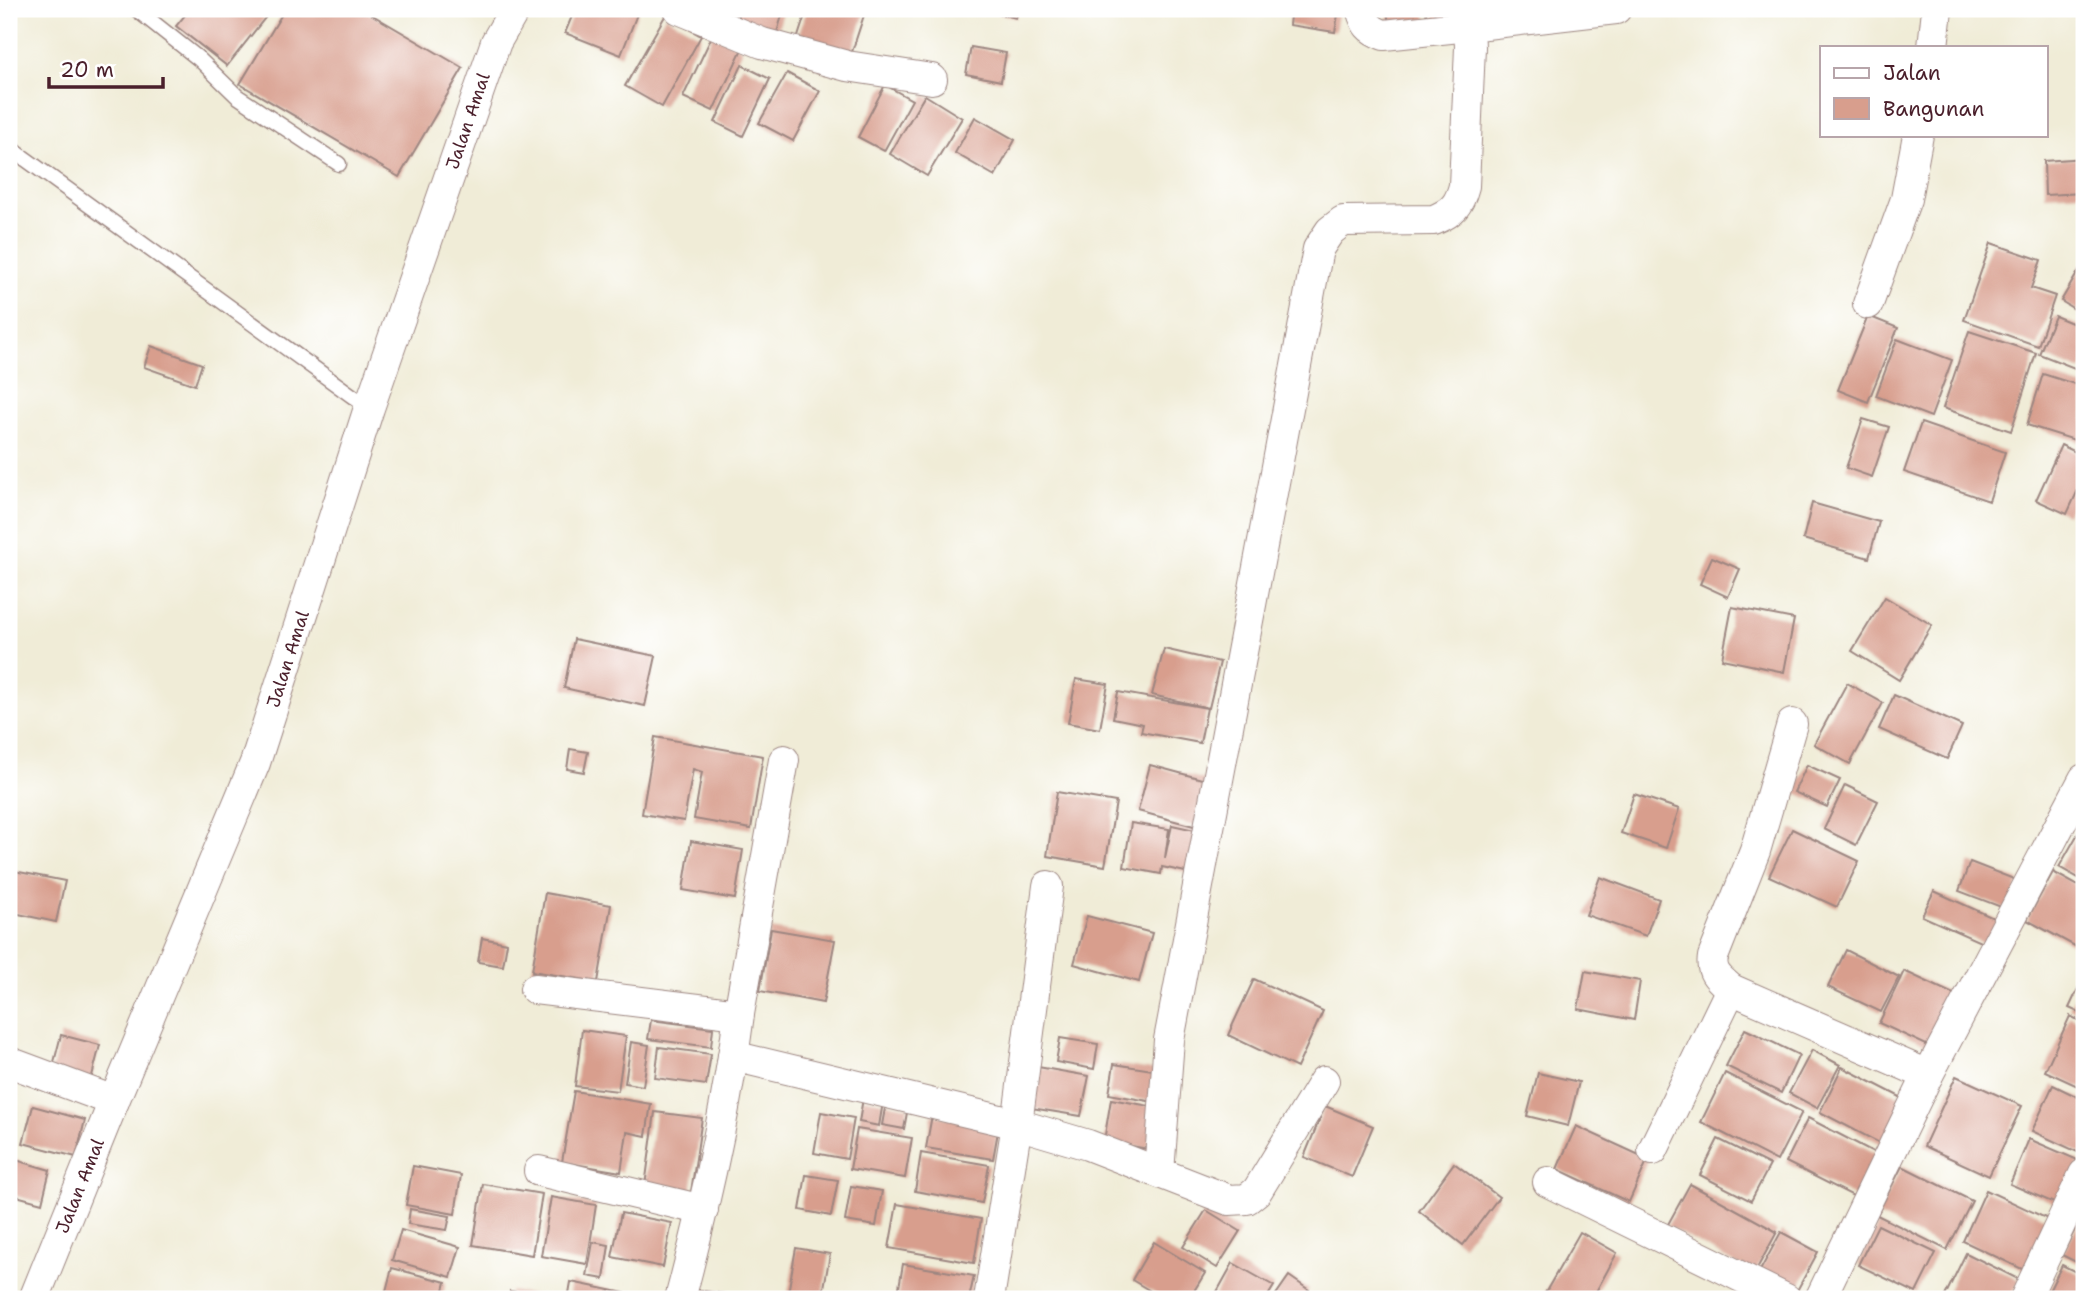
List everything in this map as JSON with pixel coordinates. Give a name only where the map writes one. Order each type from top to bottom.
[{"type":"street","name":"Jalan Amal","points":[[34,1299],[255,762],[369,408],[496,43],[515,9]]},
{"type":"street","points":[[679,9],[762,43],[847,66],[932,79]]},
{"type":"street","points":[[1361,9],[1366,24],[1375,32],[1384,35],[1616,9]]},
{"type":"street","points":[[1933,46],[1937,9]]},
{"type":"street","points":[[1159,1172],[1170,1040],[1318,249],[1330,231],[1343,221],[1434,220],[1447,214],[1460,202],[1464,186],[1469,26]]},
{"type":"street","points":[[1868,304],[1906,199],[1918,136]]},
{"type":"street","points":[[1792,724],[1755,851],[1713,957],[1715,975],[1731,989],[1928,1075]]},
{"type":"street","points":[[680,1299],[703,1210],[733,1056],[783,760]]},
{"type":"street","points":[[1820,1299],[1928,1075],[2084,779]]},
{"type":"street","points":[[989,1299],[1017,1124],[1048,886]]},
{"type":"street","points":[[535,989],[739,1014]]},
{"type":"street","points":[[1653,1150],[1731,989]]},
{"type":"street","points":[[733,1056],[1017,1124],[1088,1145],[1230,1200],[1247,1199],[1257,1191],[1324,1081]]},
{"type":"street","points":[[9,1062],[114,1101]]},
{"type":"street","points":[[539,1171],[703,1210]]},
{"type":"street","points":[[2025,1299],[2084,1174]]},
{"type":"street","points":[[1548,1182],[1786,1299]]},
{"type":"lane","points":[[136,9],[199,59],[237,96],[339,164]]},
{"type":"lane","points":[[9,147],[369,408]]},
{"type":"building","points":[[190,9],[272,9],[227,66],[176,26]]},
{"type":"building","points":[[285,9],[362,9],[463,68],[399,177],[240,84]]},
{"type":"building","points":[[575,9],[639,9],[621,55],[565,33]]},
{"type":"building","points":[[740,9],[784,9],[775,39],[734,27]]},
{"type":"building","points":[[807,9],[866,9],[848,64],[795,46]]},
{"type":"building","points":[[981,9],[1018,9],[1016,18]]},
{"type":"building","points":[[1291,9],[1339,9],[1335,32],[1289,25]]},
{"type":"building","points":[[1388,9],[1426,9],[1427,26],[1388,27]]},
{"type":"building","points":[[1434,9],[1474,9],[1475,20],[1436,25]]},
{"type":"building","points":[[665,16],[701,36],[662,107],[625,86]]},
{"type":"building","points":[[713,34],[742,49],[713,111],[683,97]]},
{"type":"building","points":[[971,47],[1006,53],[1001,81],[966,74]]},
{"type":"building","points":[[742,65],[770,79],[743,136],[715,122]]},
{"type":"building","points":[[787,73],[820,91],[793,141],[759,123]]},
{"type":"building","points":[[885,85],[912,100],[884,151],[858,137]]},
{"type":"building","points":[[925,95],[962,118],[927,176],[890,154]]},
{"type":"building","points":[[975,117],[1015,140],[995,176],[955,153]]},
{"type":"building","points":[[2084,158],[2084,193],[2045,195],[2044,161]]},
{"type":"building","points":[[1991,243],[2041,260],[2031,288],[2055,296],[2038,346],[1964,320]]},
{"type":"building","points":[[2084,262],[2084,315],[2061,301]]},
{"type":"building","points":[[1868,316],[1898,328],[1868,402],[1838,390]]},
{"type":"building","points":[[2055,316],[2084,328],[2082,371],[2039,354]]},
{"type":"building","points":[[1969,331],[2036,353],[2011,431],[1943,408]]},
{"type":"building","points":[[1897,339],[1952,360],[1931,417],[1876,396]]},
{"type":"building","points":[[151,346],[202,364],[195,385],[144,367]]},
{"type":"building","points":[[2043,374],[2084,387],[2084,443],[2027,425]]},
{"type":"building","points":[[1863,419],[1889,427],[1872,477],[1846,468]]},
{"type":"building","points":[[1921,423],[2005,452],[1989,501],[1904,472]]},
{"type":"building","points":[[2061,445],[2084,456],[2084,477],[2067,514],[2036,500]]},
{"type":"building","points":[[1812,503],[1879,522],[1869,558],[1803,539]]},
{"type":"building","points":[[1712,557],[1740,569],[1728,597],[1700,584]]},
{"type":"building","points":[[1885,597],[1932,625],[1899,680],[1852,651]]},
{"type":"building","points":[[1732,607],[1794,619],[1784,672],[1722,659]]},
{"type":"building","points":[[574,639],[656,656],[645,706],[564,688]]},
{"type":"building","points":[[1164,649],[1220,662],[1209,708],[1152,695]]},
{"type":"building","points":[[1076,679],[1108,684],[1100,729],[1068,723]]},
{"type":"building","points":[[1847,683],[1883,703],[1850,764],[1814,744]]},
{"type":"building","points":[[1118,692],[1207,708],[1200,743],[1141,732],[1143,724],[1113,718]]},
{"type":"building","points":[[1894,695],[1962,726],[1947,759],[1879,729]]},
{"type":"building","points":[[655,737],[763,756],[751,829],[694,819],[702,772],[693,769],[684,821],[642,814]]},
{"type":"building","points":[[570,749],[588,752],[584,772],[567,769]]},
{"type":"building","points":[[1150,765],[1213,782],[1201,828],[1138,811]]},
{"type":"building","points":[[1807,765],[1840,780],[1827,807],[1794,792]]},
{"type":"building","points":[[1845,785],[1878,801],[1856,845],[1824,829]]},
{"type":"building","points":[[1057,792],[1116,802],[1105,866],[1047,856]]},
{"type":"building","points":[[1634,794],[1679,809],[1666,848],[1621,833]]},
{"type":"building","points":[[1131,823],[1169,829],[1165,858],[1172,825],[1204,832],[1195,874],[1162,867],[1161,874],[1124,867]]},
{"type":"building","points":[[2084,823],[2084,881],[2059,867]]},
{"type":"building","points":[[1792,829],[1859,861],[1837,907],[1769,876]]},
{"type":"building","points":[[691,841],[743,850],[735,899],[683,890]]},
{"type":"building","points":[[1970,862],[2019,881],[2009,910],[1959,891]]},
{"type":"building","points":[[9,870],[65,881],[56,922],[9,912]]},
{"type":"building","points":[[2053,872],[2084,889],[2084,951],[2027,920]]},
{"type":"building","points":[[1600,877],[1659,899],[1646,936],[1586,915]]},
{"type":"building","points":[[1934,891],[1998,920],[1987,945],[1922,916]]},
{"type":"building","points":[[545,893],[611,905],[598,982],[532,971]]},
{"type":"building","points":[[1087,916],[1152,933],[1139,982],[1074,964]]},
{"type":"building","points":[[771,929],[835,940],[823,1003],[760,991]]},
{"type":"building","points":[[482,938],[507,943],[503,966],[478,962]]},
{"type":"building","points":[[1846,950],[1899,977],[1881,1012],[1828,987]]},
{"type":"building","points":[[1585,971],[1640,981],[1634,1020],[1578,1009]]},
{"type":"building","points":[[1904,971],[1962,998],[1937,1050],[1879,1023]]},
{"type":"building","points":[[2084,976],[2084,1015],[2069,1008]]},
{"type":"building","points":[[1254,979],[1323,1011],[1297,1068],[1228,1035]]},
{"type":"building","points":[[2070,1016],[2084,1023],[2084,1089],[2045,1071]]},
{"type":"building","points":[[651,1020],[713,1028],[711,1047],[648,1039]]},
{"type":"building","points":[[1745,1029],[1799,1055],[1781,1093],[1726,1066]]},
{"type":"building","points":[[582,1030],[626,1036],[618,1091],[575,1086]]},
{"type":"building","points":[[61,1035],[100,1045],[91,1080],[52,1070]]},
{"type":"building","points":[[1060,1038],[1098,1044],[1094,1069],[1056,1062]]},
{"type":"building","points":[[631,1042],[649,1045],[643,1086],[625,1083]]},
{"type":"building","points":[[659,1047],[711,1054],[706,1085],[655,1078]]},
{"type":"building","points":[[1812,1050],[1840,1065],[1817,1108],[1789,1093]]},
{"type":"building","points":[[1114,1064],[1159,1071],[1154,1102],[1109,1094]]},
{"type":"building","points":[[1038,1067],[1089,1076],[1081,1116],[1031,1108]]},
{"type":"building","points":[[1842,1067],[1912,1103],[1889,1148],[1820,1112]]},
{"type":"building","points":[[1538,1073],[1579,1082],[1568,1126],[1527,1116]]},
{"type":"building","points":[[1725,1073],[1802,1112],[1777,1161],[1701,1122]]},
{"type":"building","points":[[1956,1076],[2022,1106],[1989,1176],[1924,1146]]},
{"type":"building","points":[[2053,1085],[2084,1100],[2084,1155],[2032,1131]]},
{"type":"building","points":[[574,1091],[651,1104],[646,1136],[627,1132],[621,1172],[562,1162]]},
{"type":"building","points":[[863,1098],[883,1102],[879,1126],[859,1122]]},
{"type":"building","points":[[1111,1099],[1155,1107],[1148,1149],[1104,1141]]},
{"type":"building","points":[[886,1103],[908,1107],[904,1129],[882,1125]]},
{"type":"building","points":[[33,1106],[85,1120],[76,1157],[23,1143]]},
{"type":"building","points":[[1325,1106],[1373,1126],[1352,1177],[1304,1157]]},
{"type":"building","points":[[655,1112],[702,1118],[691,1192],[645,1186]]},
{"type":"building","points":[[821,1112],[854,1118],[847,1159],[814,1153]]},
{"type":"building","points":[[932,1115],[999,1126],[993,1159],[926,1148]]},
{"type":"building","points":[[1808,1118],[1885,1158],[1863,1201],[1786,1162]]},
{"type":"building","points":[[1576,1126],[1648,1159],[1629,1202],[1557,1169]]},
{"type":"building","points":[[857,1129],[912,1138],[905,1178],[850,1169]]},
{"type":"building","points":[[1718,1139],[1770,1165],[1751,1201],[1700,1175]]},
{"type":"building","points":[[2029,1139],[2080,1161],[2061,1206],[2010,1184]]},
{"type":"building","points":[[921,1153],[989,1165],[982,1203],[915,1191]]},
{"type":"building","points":[[9,1158],[50,1170],[42,1203],[9,1194]]},
{"type":"building","points":[[1454,1163],[1499,1197],[1463,1245],[1419,1211]]},
{"type":"building","points":[[413,1166],[461,1175],[455,1214],[406,1205]]},
{"type":"building","points":[[1902,1166],[1972,1201],[1947,1250],[1877,1215]]},
{"type":"building","points":[[806,1175],[838,1180],[831,1216],[800,1210]]},
{"type":"building","points":[[483,1184],[542,1194],[532,1255],[473,1245]]},
{"type":"building","points":[[1690,1184],[1777,1232],[1754,1274],[1667,1226]]},
{"type":"building","points":[[851,1186],[882,1191],[876,1226],[845,1221]]},
{"type":"building","points":[[1986,1190],[2050,1220],[2026,1271],[1963,1241]]},
{"type":"building","points":[[551,1197],[596,1205],[587,1264],[541,1256]]},
{"type":"building","points":[[897,1204],[981,1219],[974,1263],[889,1248]]},
{"type":"building","points":[[410,1209],[450,1216],[447,1230],[408,1224]]},
{"type":"building","points":[[1206,1210],[1240,1231],[1217,1268],[1183,1247]]},
{"type":"building","points":[[621,1213],[672,1223],[663,1267],[612,1257]]},
{"type":"building","points":[[2082,1216],[2084,1217],[2084,1266],[2062,1255]]},
{"type":"building","points":[[1878,1225],[1936,1253],[1916,1293],[1858,1265]]},
{"type":"building","points":[[401,1230],[460,1247],[451,1277],[392,1260]]},
{"type":"building","points":[[1580,1232],[1617,1253],[1592,1299],[1551,1299],[1544,1295]]},
{"type":"building","points":[[1781,1232],[1818,1252],[1793,1298],[1756,1278]]},
{"type":"building","points":[[593,1242],[609,1245],[604,1279],[587,1276]]},
{"type":"building","points":[[1154,1242],[1205,1273],[1189,1299],[1164,1299],[1132,1280]]},
{"type":"building","points":[[796,1248],[830,1254],[822,1299],[787,1299]]},
{"type":"building","points":[[1966,1253],[2020,1280],[2010,1299],[1952,1299],[1945,1296]]},
{"type":"building","points":[[1233,1263],[1274,1286],[1266,1299],[1213,1299]]},
{"type":"building","points":[[903,1264],[974,1276],[969,1299],[897,1299]]},
{"type":"building","points":[[2062,1265],[2084,1276],[2084,1299],[2045,1299]]},
{"type":"building","points":[[392,1268],[446,1282],[442,1299],[384,1299]]},
{"type":"building","points":[[1289,1276],[1309,1290],[1303,1299],[1273,1299]]},
{"type":"building","points":[[571,1282],[649,1298],[649,1299],[568,1299]]},
{"type":"building","points":[[691,1289],[754,1298],[754,1299],[690,1299]]},
{"type":"building","points":[[510,1291],[552,1298],[509,1299]]}]
